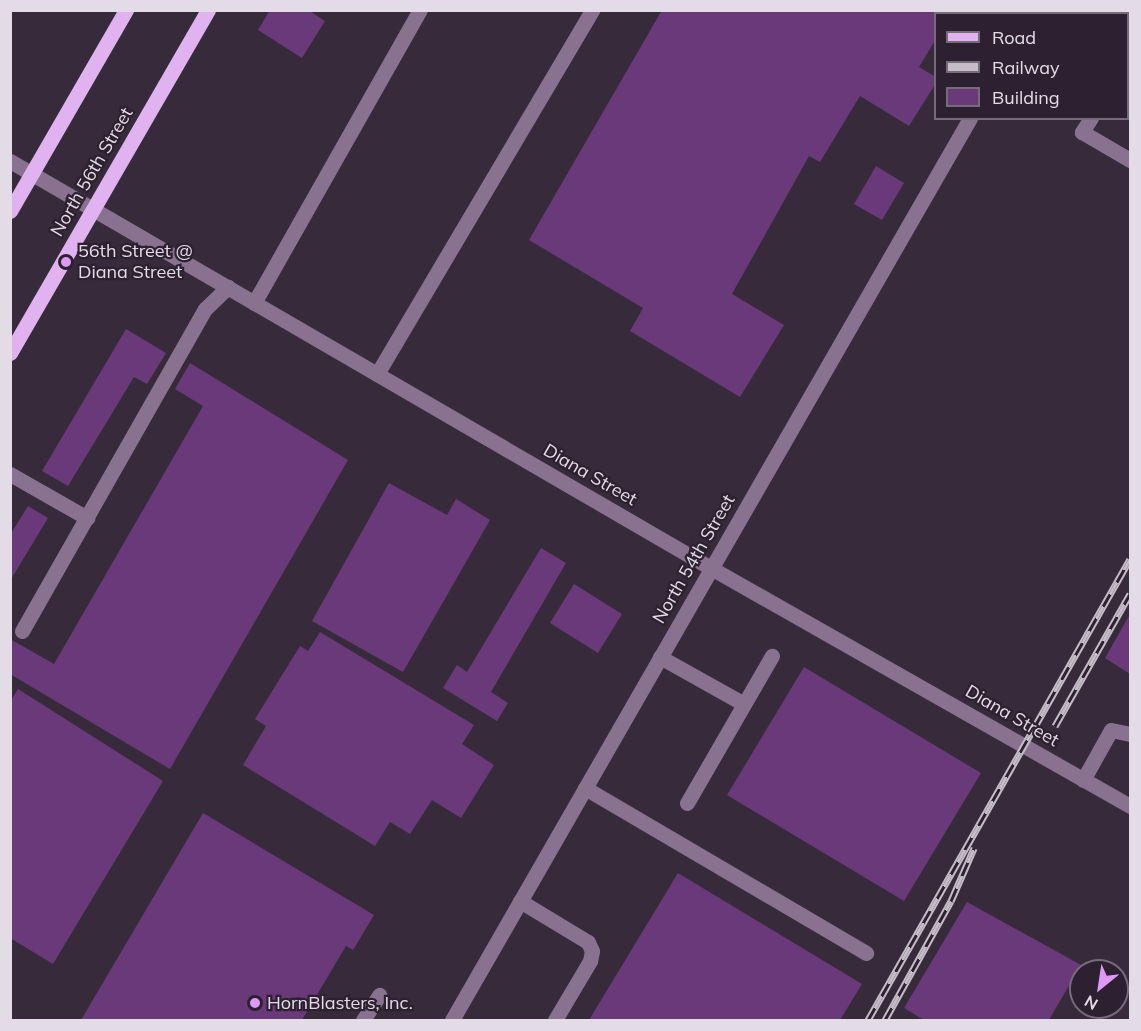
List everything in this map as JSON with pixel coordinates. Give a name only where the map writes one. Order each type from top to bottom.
[{"type":"main road","points":[[10,211],[126,10]]},
{"type":"main road","name":"North 56th Street","points":[[10,353],[207,10]]},
{"type":"street","points":[[254,303],[420,10]]},
{"type":"street","points":[[377,374],[592,10]]},
{"type":"street","name":"North 54th Street","points":[[452,1020],[969,120]]},
{"type":"street","points":[[1089,120],[1082,132],[1131,160]]},
{"type":"street","name":"Diana Street","points":[[10,160],[711,568],[1131,806]]},
{"type":"street","points":[[22,631],[205,309],[228,287]]},
{"type":"street","points":[[10,474],[87,518]]},
{"type":"street","points":[[687,803],[772,656]]},
{"type":"street","points":[[660,657],[744,704]]},
{"type":"street","points":[[1083,780],[1111,730],[1131,734]]},
{"type":"street","points":[[585,788],[866,953]]},
{"type":"street","points":[[520,901],[588,942],[592,951],[591,961],[555,1020]]},
{"type":"street","points":[[363,1020],[379,995]]},
{"type":"building","points":[[270,10],[308,10],[325,21],[302,58],[258,30]]},
{"type":"building","points":[[662,10],[952,10],[934,12],[934,42],[919,67],[934,76],[934,86],[909,126],[860,96],[820,162],[809,156],[732,294],[784,325],[740,397],[630,331],[643,308],[529,240]]},
{"type":"building","points":[[876,166],[904,183],[882,220],[854,204]]},
{"type":"building","points":[[126,329],[166,353],[147,384],[134,377],[68,486],[42,471]]},
{"type":"building","points":[[190,363],[348,460],[170,769],[10,674],[10,639],[54,664],[203,406],[175,389]]},
{"type":"building","points":[[389,483],[447,515],[456,499],[490,520],[403,672],[312,621]]},
{"type":"building","points":[[28,506],[48,518],[10,581],[10,535]]},
{"type":"building","points":[[541,548],[566,563],[491,692],[508,703],[497,721],[443,688],[457,665],[467,672]]},
{"type":"building","points":[[574,584],[622,614],[598,653],[550,623]]},
{"type":"building","points":[[1130,614],[1130,674],[1105,658]]},
{"type":"building","points":[[320,632],[474,725],[462,744],[494,765],[461,818],[432,800],[410,834],[390,822],[375,846],[243,765],[266,726],[255,719],[300,646],[308,651]]},
{"type":"building","points":[[804,667],[981,773],[904,901],[727,795]]},
{"type":"building","points":[[18,689],[163,781],[53,964],[10,938],[10,702]]},
{"type":"building","points":[[203,813],[374,915],[353,950],[346,946],[302,1020],[81,1020]]},
{"type":"building","points":[[678,873],[862,984],[840,1020],[589,1020]]},
{"type":"building","points":[[967,902],[1070,959],[1069,986],[1049,1020],[924,1020],[904,1008]]},
{"type":"railway","points":[[868,1020],[1130,559]]},
{"type":"railway","points":[[1055,726],[1130,594]]},
{"type":"railway","points":[[885,1020],[951,901],[974,848]]},
{"type":"place","name":"56th Street @ Diana Street","points":[[66,262]]},
{"type":"place","name":"HornBlasters, Inc.","points":[[255,1003]]}]
